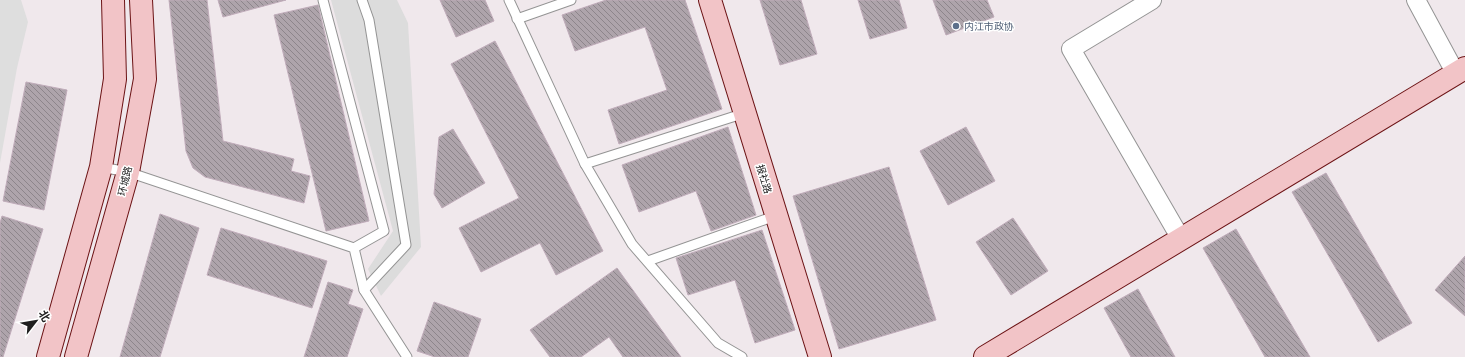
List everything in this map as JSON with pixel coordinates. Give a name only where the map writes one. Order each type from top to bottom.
[{"type":"street","points":[[48,357],[101,167],[115,79],[113,0]]},
{"type":"street","name":"环城路","points":[[76,357],[128,172],[145,79],[141,0]]},
{"type":"street","name":"报社路","points":[[710,0],[775,216],[820,357]]},
{"type":"street","points":[[1152,0],[1071,49],[1181,239]]},
{"type":"street","points":[[985,357],[1460,71],[1416,0]]},
{"type":"lane","points":[[101,167],[128,172],[354,248],[384,231],[323,0]]},
{"type":"lane","points":[[362,0],[369,20],[406,245],[364,290]]},
{"type":"lane","points":[[509,0],[586,164],[632,244],[718,343],[742,357]]},
{"type":"lane","points":[[517,19],[571,0]]},
{"type":"lane","points":[[586,164],[745,113]]},
{"type":"lane","points":[[648,261],[775,216]]},
{"type":"lane","points":[[354,248],[364,290],[407,357]]},
{"type":"shaded area","points":[[0,0],[21,0],[28,22],[17,68],[0,163]]},
{"type":"shaded area","points":[[331,0],[397,0],[408,23],[421,247],[381,296],[368,269],[393,231]]},
{"type":"building","points":[[169,0],[207,0],[223,141],[294,159],[291,171],[310,176],[304,203],[205,177],[193,168],[186,151]]},
{"type":"building","points":[[218,0],[286,0],[223,17]]},
{"type":"building","points":[[440,0],[485,0],[494,21],[456,37]]},
{"type":"building","points":[[606,0],[685,0],[722,109],[619,144],[608,110],[667,90],[645,27],[575,51],[562,15]]},
{"type":"building","points":[[760,0],[801,0],[817,54],[780,65]]},
{"type":"building","points":[[858,0],[899,0],[907,28],[870,39]]},
{"type":"building","name":"内江市政协","points":[[933,0],[987,0],[994,17],[946,35]]},
{"type":"building","points":[[318,5],[369,221],[326,231],[274,15]]},
{"type":"building","points":[[495,41],[603,251],[556,275],[540,243],[481,272],[459,228],[519,198],[451,64]]},
{"type":"building","points":[[26,82],[67,90],[44,210],[3,201]]},
{"type":"building","points":[[728,127],[756,215],[711,231],[696,191],[639,212],[622,165]]},
{"type":"building","points":[[966,127],[995,181],[948,205],[920,151]]},
{"type":"building","points":[[453,129],[485,183],[442,208],[434,194],[439,137]]},
{"type":"building","points":[[889,167],[936,320],[839,349],[793,196]]},
{"type":"building","points":[[1326,173],[1412,323],[1378,342],[1292,192]]},
{"type":"building","points":[[160,214],[199,228],[160,357],[120,357]]},
{"type":"building","points":[[2,216],[43,229],[3,357],[0,357],[0,223]]},
{"type":"building","points":[[1013,218],[1048,271],[1011,295],[976,242]]},
{"type":"building","points":[[221,228],[327,261],[312,308],[207,275]]},
{"type":"building","points":[[1236,229],[1310,357],[1265,357],[1203,248]]},
{"type":"building","points":[[762,230],[795,330],[755,343],[735,280],[688,295],[676,258]]},
{"type":"building","points":[[1465,256],[1465,316],[1435,290]]},
{"type":"building","points":[[617,268],[681,357],[623,357],[609,337],[581,357],[550,357],[530,330]]},
{"type":"building","points":[[328,282],[353,290],[348,304],[363,309],[347,357],[304,357]]},
{"type":"building","points":[[1138,289],[1175,357],[1131,357],[1104,308]]},
{"type":"building","points":[[434,302],[481,319],[468,357],[435,357],[417,351]]},
{"type":"place","name":"内江市政协","points":[[956,26]]}]
